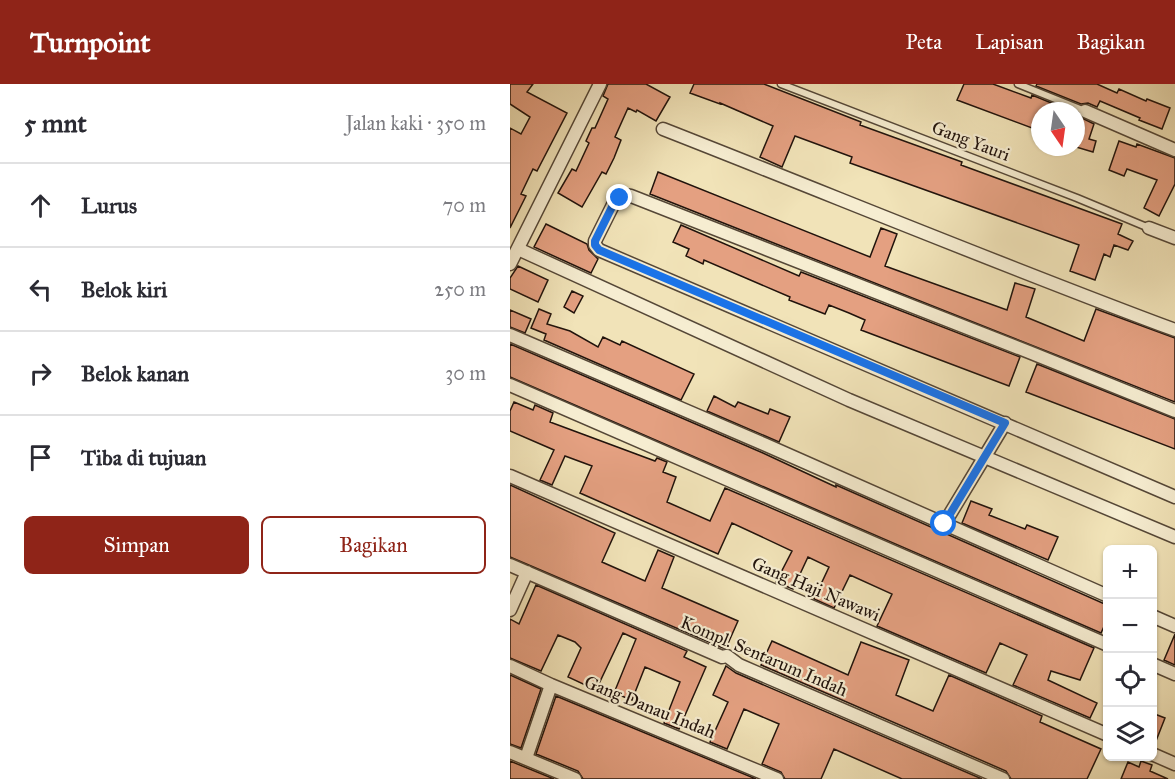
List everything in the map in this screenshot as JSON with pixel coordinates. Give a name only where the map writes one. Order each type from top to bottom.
[{"type":"street","points":[[510,264],[600,84]]},
{"type":"street","points":[[1085,111],[1175,150]]},
{"type":"street","points":[[663,129],[1040,279],[1175,330]]},
{"type":"street","points":[[1175,411],[631,196],[624,195],[616,202],[595,241],[599,250],[1175,497]]},
{"type":"street","points":[[1149,228],[1175,238]]},
{"type":"street","points":[[518,249],[849,400],[1175,537]]},
{"type":"street","points":[[510,335],[1103,594]]},
{"type":"street","points":[[510,385],[1103,643]]},
{"type":"street","points":[[944,524],[1005,423]]},
{"type":"street","name":"Gang Haji Nawawi","points":[[510,476],[1103,733]]},
{"type":"street","name":"Kompl. Sentarum Indah","points":[[510,565],[722,657],[727,656],[739,665],[1003,779]]},
{"type":"street","points":[[510,610],[527,573]]},
{"type":"street","points":[[1157,618],[1175,626]]},
{"type":"street","name":"Gang Danau Indah","points":[[510,666],[777,779]]},
{"type":"street","points":[[1157,666],[1175,674]]},
{"type":"street","points":[[526,758],[551,685]]},
{"type":"street","points":[[510,752],[575,779]]},
{"type":"street","points":[[1157,756],[1175,764]]},
{"type":"lane","name":"Gang Yauri","points":[[781,84],[1149,228]]},
{"type":"lane","points":[[1018,84],[1063,102]]},
{"type":"building","points":[[510,84],[533,84],[527,92],[567,113],[537,171],[533,169],[521,194],[526,196],[510,228],[510,128],[521,134],[530,117],[510,104]]},
{"type":"building","points":[[608,84],[646,84],[670,97],[656,121],[637,110],[636,112],[628,108],[615,137],[621,140],[614,158],[606,174],[602,172],[582,207],[558,193],[572,169],[576,171],[589,143],[586,141],[592,128],[595,128],[608,99],[603,96]]},
{"type":"building","points":[[694,84],[764,84],[861,122],[860,125],[962,162],[961,165],[1122,224],[1118,234],[1133,241],[1128,250],[1114,245],[1110,257],[1104,254],[1095,280],[1070,271],[1079,245],[850,163],[852,157],[795,136],[782,167],[760,157],[773,126],[690,93]]},
{"type":"building","points":[[964,84],[993,84],[1049,102],[1031,102],[1031,128],[957,100]]},
{"type":"building","points":[[1037,84],[1097,84],[1117,93],[1119,89],[1146,101],[1147,99],[1170,108],[1162,129],[1100,101],[1097,107],[1085,102],[1076,102],[1036,86]]},
{"type":"building","points":[[1085,120],[1094,124],[1089,139],[1096,141],[1093,152],[1085,150]]},
{"type":"building","points":[[1119,141],[1136,147],[1137,144],[1175,158],[1175,184],[1159,216],[1144,208],[1157,180],[1127,169],[1124,176],[1109,170]]},
{"type":"building","points":[[658,172],[870,257],[881,228],[897,234],[885,266],[1007,310],[1015,283],[1035,289],[1026,317],[1084,341],[1096,309],[1175,338],[1175,402],[650,194]]},
{"type":"building","points":[[546,224],[587,244],[589,250],[598,259],[591,273],[534,247]]},
{"type":"building","points":[[681,225],[799,276],[801,272],[1020,357],[1009,386],[861,330],[865,320],[849,313],[829,305],[825,314],[789,300],[790,297],[704,260],[703,264],[686,256],[689,249],[673,242]]},
{"type":"building","points":[[518,266],[548,280],[538,302],[510,289],[510,278]]},
{"type":"building","points":[[572,291],[583,296],[574,313],[564,307]]},
{"type":"building","points":[[539,309],[551,314],[547,324],[570,331],[598,347],[603,337],[620,345],[622,341],[694,374],[681,400],[544,340],[546,334],[531,328]]},
{"type":"building","points":[[510,310],[531,319],[525,333],[510,327]]},
{"type":"building","points":[[510,344],[1103,603],[1103,629],[1101,633],[510,377]]},
{"type":"building","points":[[1037,364],[1175,419],[1175,449],[1026,392]]},
{"type":"building","points":[[714,396],[735,407],[738,402],[768,414],[770,409],[790,417],[779,442],[707,411]]},
{"type":"building","points":[[514,402],[533,410],[535,405],[553,413],[550,422],[655,461],[657,458],[667,462],[663,472],[676,477],[667,502],[710,521],[725,488],[1094,648],[1080,680],[1051,671],[1048,680],[1097,703],[1090,718],[1013,685],[1027,655],[1000,643],[986,673],[877,626],[892,594],[850,575],[834,608],[814,599],[829,567],[808,557],[793,589],[776,582],[792,551],[732,523],[718,554],[580,493],[592,466],[565,456],[552,485],[540,480],[554,450],[510,431],[510,411]]},
{"type":"building","points":[[510,485],[615,533],[602,562],[645,581],[658,550],[674,557],[662,588],[738,621],[726,648],[510,557]]},
{"type":"building","points":[[971,501],[992,509],[989,515],[1025,529],[1027,525],[1058,537],[1048,560],[962,523]]},
{"type":"building","points":[[536,585],[687,651],[684,657],[706,667],[679,729],[664,723],[680,682],[645,667],[632,700],[614,693],[636,639],[623,633],[596,690],[568,677],[581,648],[575,642],[558,635],[541,671],[510,658],[510,619],[519,624]]},
{"type":"building","points":[[1175,634],[1175,665],[1164,660]]},
{"type":"building","points":[[772,641],[848,675],[861,642],[909,660],[896,695],[933,711],[949,675],[1042,716],[1040,722],[1101,749],[1087,779],[1011,779],[1006,771],[761,665]]},
{"type":"building","points":[[726,666],[736,673],[982,779],[902,779],[834,749],[821,779],[785,779],[781,772],[762,764],[779,724],[744,709],[727,749],[710,742],[728,702],[713,695]]},
{"type":"building","points":[[510,675],[541,689],[521,748],[510,744]]},
{"type":"building","points":[[556,696],[756,779],[583,779],[578,771],[536,754]]},
{"type":"building","points":[[1157,715],[1165,718],[1157,738]]},
{"type":"building","points":[[510,761],[554,779],[510,779]]},
{"type":"building","points":[[1141,761],[1152,765],[1150,771],[1168,779],[1121,779],[1128,762],[1139,767]]},
{"type":"route","points":[[620,198],[613,205],[595,241],[599,250],[1005,423],[944,524]]}]
